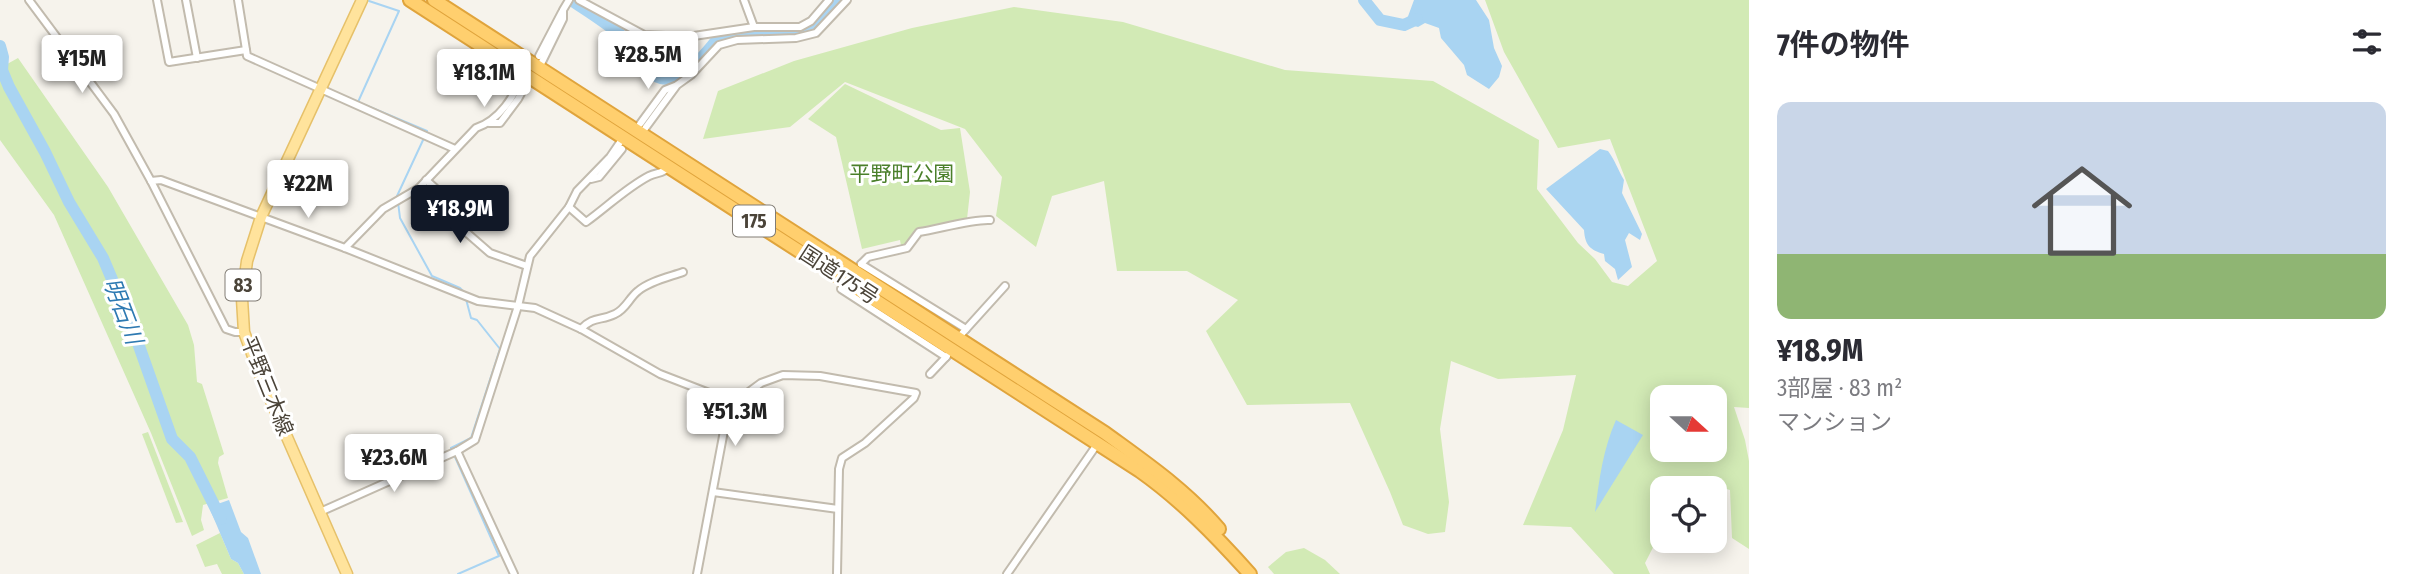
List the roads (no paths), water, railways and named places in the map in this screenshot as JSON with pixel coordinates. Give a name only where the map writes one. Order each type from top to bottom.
[{"type":"highway","name":"国道175号","points":[[410,0],[623,143],[855,272]]},
{"type":"highway","name":"国道175号","points":[[434,0],[539,62],[855,272],[956,343],[1101,439],[1172,482],[1193,499],[1252,574]]},
{"type":"main road","name":"平野三木線","points":[[347,574],[261,378],[244,332],[243,283],[261,217],[362,0]]},
{"type":"street","points":[[29,0],[114,114],[226,328],[244,332]]},
{"type":"street","points":[[157,0],[169,62],[246,50]]},
{"type":"street","points":[[186,0],[197,58]]},
{"type":"street","points":[[238,0],[247,56],[455,149]]},
{"type":"street","points":[[539,62],[569,0]]},
{"type":"street","points":[[579,0],[644,36],[687,37],[754,27],[800,27],[811,21],[829,0]]},
{"type":"street","points":[[744,0],[754,27]]},
{"type":"street","points":[[641,129],[677,85],[691,75],[719,45],[737,40],[796,38],[816,33],[847,0]]},
{"type":"street","points":[[539,62],[563,19],[563,10]]},
{"type":"street","points":[[735,30],[737,40]]},
{"type":"street","points":[[489,123],[525,78]]},
{"type":"street","points":[[345,248],[383,209],[419,188],[476,128],[489,123],[500,123],[518,99],[525,78]]},
{"type":"street","points":[[587,181],[599,177],[623,143]]},
{"type":"street","points":[[320,512],[457,451],[475,440],[530,256],[569,207],[577,191],[623,143]]},
{"type":"street","points":[[569,207],[586,222],[618,199],[625,190],[651,175],[665,172],[669,167]]},
{"type":"street","points":[[151,181],[161,180],[478,301],[535,308],[581,329],[660,374],[717,396],[730,399],[742,397],[761,383],[783,375],[820,376],[916,393],[914,398],[865,443],[842,458],[839,469],[837,574]]},
{"type":"street","points":[[426,180],[435,188],[443,212],[490,253],[527,266]]},
{"type":"street","points":[[956,343],[841,289],[868,257],[907,248],[919,232],[990,220]]},
{"type":"street","points":[[581,329],[589,320],[616,314],[629,304],[636,292],[684,272]]},
{"type":"street","points":[[930,374],[1005,286]]},
{"type":"street","points":[[697,574],[730,399]]},
{"type":"street","points":[[1007,574],[1101,439]]},
{"type":"street","points":[[457,451],[514,574]]},
{"type":"street","points":[[713,492],[838,509]]},
{"type":"water","points":[[1414,0],[1476,0],[1489,20],[1494,48],[1502,66],[1499,77],[1489,89],[1467,75],[1464,65],[1441,38],[1439,28],[1425,23],[1418,27],[1411,25],[1403,30]]},
{"type":"water","points":[[1600,149],[1608,151],[1624,180],[1622,193],[1642,234],[1640,240],[1629,233],[1625,240],[1632,267],[1618,280],[1615,269],[1605,261],[1604,254],[1589,246],[1584,230],[1546,189]]},
{"type":"water","points":[[1616,420],[1643,435],[1595,512],[1605,453]]},
{"type":"water","points":[[229,500],[241,532],[248,538],[261,574],[244,574],[238,563],[231,559],[209,507]]},
{"type":"waterway","points":[[571,0],[624,38],[647,69],[666,79],[685,72],[716,41],[758,32],[801,31],[813,28],[838,0]]},
{"type":"waterway","points":[[1364,0],[1380,20],[1404,25],[1417,19]]},
{"type":"waterway","points":[[369,1],[399,11],[358,102],[427,133]]},
{"type":"waterway","name":"明石川","points":[[0,46],[2,70],[9,87],[69,202],[103,258],[133,329],[172,439],[190,457],[221,519]]},
{"type":"waterway","points":[[397,196],[424,138]]},
{"type":"waterway","points":[[398,202],[400,218],[432,276],[460,288],[465,293]]},
{"type":"waterway","points":[[458,574],[499,556],[451,448],[471,438],[500,349],[477,320],[471,318],[466,299]]},
{"type":"park label","name":"平野町公園","points":[[902,174]]}]
